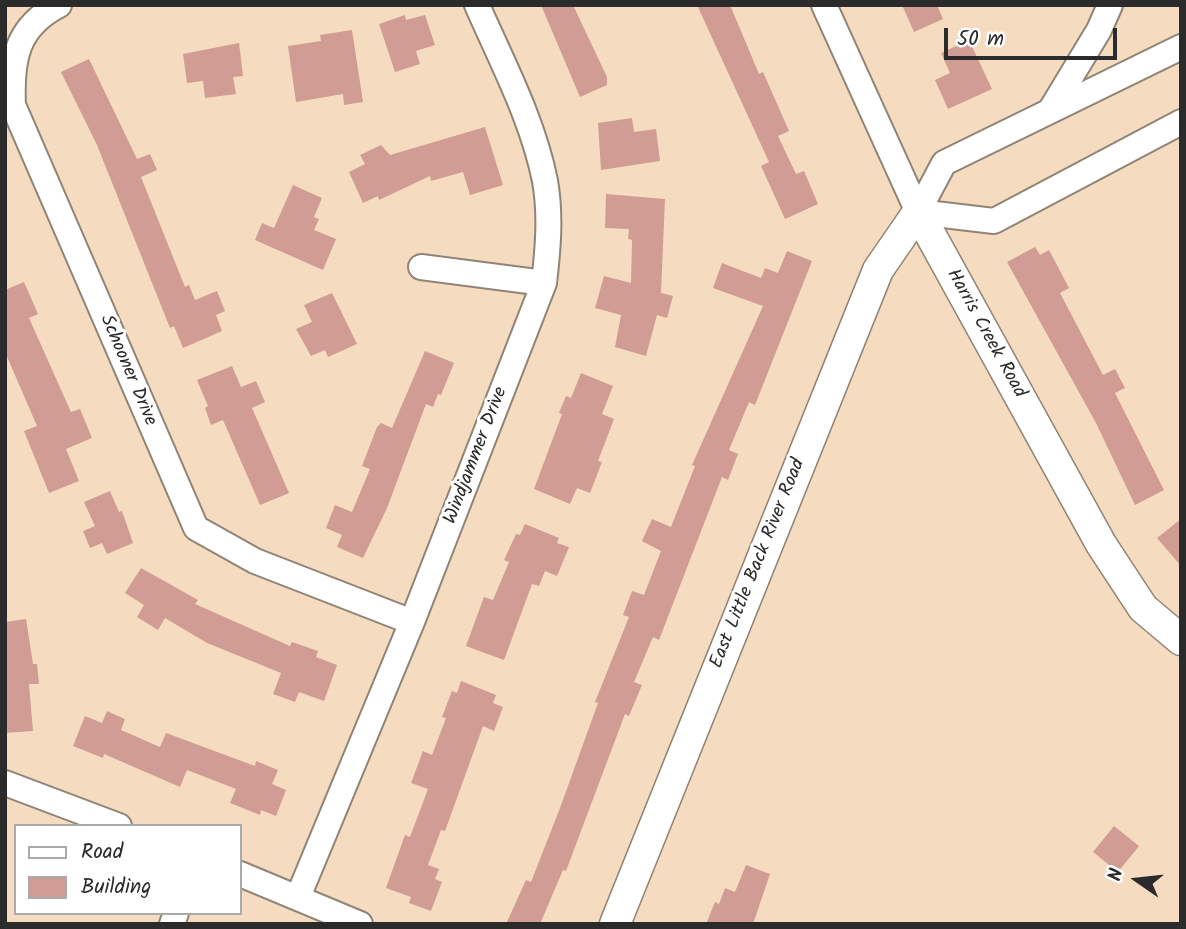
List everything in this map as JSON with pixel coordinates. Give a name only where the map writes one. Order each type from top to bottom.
[{"type":"street","name":"Schooner Drive","points":[[59,5],[40,15],[18,44],[12,75],[13,106],[196,528],[255,561],[412,622]]},
{"type":"street","name":"Windjammer Drive","points":[[298,897],[412,622],[544,283],[549,232],[545,181],[529,125],[477,5]]},
{"type":"street","name":"Harris Creek Road","points":[[824,5],[918,212],[1101,544],[1143,608],[1181,640]]},
{"type":"street","points":[[1049,111],[1099,30],[1110,5]]},
{"type":"street","name":"East Little Back River Road","points":[[615,924],[878,270],[918,212],[944,163],[1181,47]]},
{"type":"street","points":[[918,212],[994,221],[1181,122]]},
{"type":"street","points":[[421,267],[544,283]]},
{"type":"street","points":[[5,783],[114,824]]},
{"type":"street","points":[[242,875],[360,924]]},
{"type":"building","points":[[541,5],[573,5],[607,77],[607,85],[580,97]]},
{"type":"building","points":[[697,5],[730,5],[759,74],[763,72],[789,131],[778,136],[796,174],[804,171],[818,204],[785,219],[761,166],[769,162]]},
{"type":"building","points":[[902,5],[937,5],[943,19],[914,32]]},
{"type":"building","points":[[405,15],[406,20],[425,15],[435,45],[416,51],[420,64],[395,72],[379,24]]},
{"type":"building","points":[[352,30],[363,102],[344,105],[343,94],[296,102],[288,46],[321,41],[320,35]]},
{"type":"building","points":[[969,40],[992,89],[948,109],[935,80],[950,73],[941,53]]},
{"type":"building","points":[[239,43],[243,76],[233,77],[236,94],[205,98],[203,81],[187,83],[183,54]]},
{"type":"building","points":[[89,59],[137,159],[150,154],[157,170],[141,177],[185,287],[189,285],[195,300],[217,291],[225,311],[216,315],[222,331],[183,348],[174,326],[170,328],[97,145],[61,72]]},
{"type":"building","points":[[632,118],[634,132],[656,129],[660,161],[601,170],[598,123]]},
{"type":"building","points":[[485,127],[503,185],[470,195],[463,172],[431,181],[430,176],[379,200],[378,196],[363,203],[349,172],[365,164],[360,155],[381,145],[390,155]]},
{"type":"building","points":[[293,185],[322,198],[314,217],[319,219],[314,230],[336,239],[323,270],[255,240],[262,223],[274,228]]},
{"type":"building","points":[[606,194],[665,199],[661,293],[673,296],[667,318],[657,315],[646,356],[615,347],[621,315],[595,308],[604,276],[631,283],[632,240],[628,239],[629,229],[605,228]]},
{"type":"building","points":[[1035,247],[1040,255],[1049,250],[1069,288],[1060,293],[1103,375],[1115,369],[1125,388],[1115,393],[1164,490],[1135,505],[1096,423],[1007,262]]},
{"type":"building","points":[[787,251],[812,261],[755,405],[749,402],[729,450],[738,454],[728,480],[722,477],[659,640],[653,637],[634,682],[642,685],[629,716],[625,714],[566,871],[563,870],[540,924],[506,924],[526,880],[531,882],[560,808],[598,703],[595,702],[629,617],[623,615],[632,591],[644,595],[661,551],[642,541],[652,519],[671,527],[695,466],[692,465],[763,306],[713,288],[722,263],[761,278],[765,268],[778,273]]},
{"type":"building","points":[[24,282],[38,314],[29,318],[71,412],[80,409],[92,438],[66,449],[79,481],[49,493],[24,431],[37,426],[5,352],[5,290]]},
{"type":"building","points":[[332,293],[357,344],[328,357],[325,350],[311,356],[296,329],[312,322],[304,305]]},
{"type":"building","points":[[425,351],[454,363],[433,407],[426,404],[387,508],[363,558],[337,547],[342,535],[326,528],[335,505],[352,512],[370,469],[362,466],[377,427],[381,423],[392,428]]},
{"type":"building","points":[[232,366],[241,387],[256,381],[265,402],[252,408],[289,493],[260,505],[223,420],[211,425],[205,408],[208,406],[197,380]]},
{"type":"building","points":[[581,373],[613,386],[602,414],[614,419],[598,461],[602,462],[590,493],[577,488],[570,504],[534,489],[562,414],[559,413],[566,396],[571,398]]},
{"type":"building","points":[[110,491],[119,512],[122,511],[133,543],[107,554],[102,543],[90,548],[83,531],[95,526],[84,502]]},
{"type":"building","points":[[1181,519],[1181,566],[1157,538]]},
{"type":"building","points":[[525,524],[559,538],[557,543],[569,547],[557,576],[545,571],[539,586],[532,584],[504,660],[466,646],[484,597],[493,600],[509,562],[504,560],[516,534],[520,535]]},
{"type":"building","points":[[141,568],[198,600],[195,604],[290,646],[292,642],[318,651],[316,657],[337,665],[324,701],[299,692],[295,702],[273,694],[281,673],[207,643],[165,618],[158,630],[137,617],[144,605],[125,593]]},
{"type":"building","points":[[26,619],[39,684],[29,684],[33,731],[5,733],[5,622]]},
{"type":"building","points":[[461,681],[496,695],[493,703],[503,707],[494,731],[483,726],[445,831],[441,830],[428,865],[439,869],[435,879],[442,882],[431,911],[409,903],[411,897],[386,888],[405,835],[410,837],[428,789],[411,783],[423,751],[432,755],[446,718],[442,717],[452,691],[457,693]]},
{"type":"building","points":[[107,711],[125,719],[121,730],[160,747],[166,733],[255,766],[256,761],[278,770],[272,784],[286,790],[276,816],[261,810],[260,815],[230,803],[236,789],[187,770],[180,787],[104,754],[103,758],[73,746],[85,716],[102,723]]},
{"type":"building","points":[[1114,826],[1139,846],[1118,872],[1093,852]]},
{"type":"building","points":[[746,865],[770,874],[753,924],[706,924],[715,902],[719,904],[725,888],[735,892]]}]
